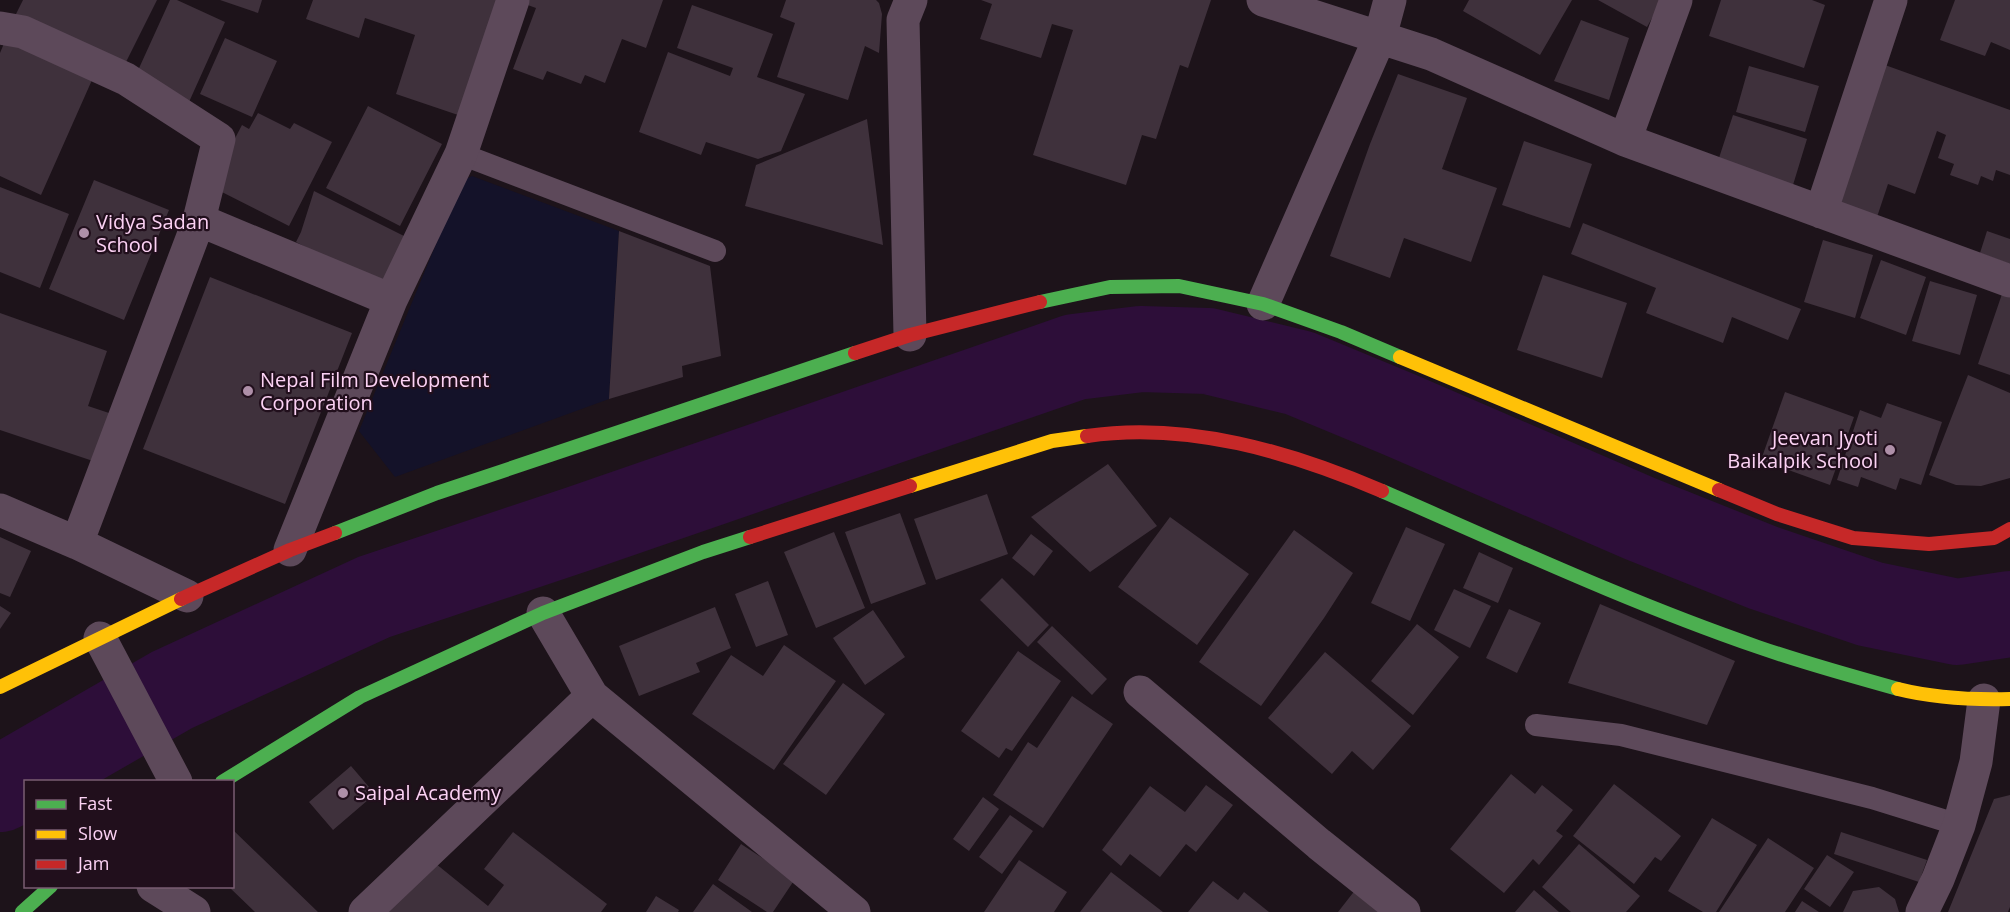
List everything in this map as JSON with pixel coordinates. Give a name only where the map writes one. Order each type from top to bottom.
[{"type":"street","points":[[290,550],[391,300],[461,154],[513,0]]},
{"type":"street","points":[[910,335],[903,20],[911,0]]},
{"type":"street","points":[[1263,0],[1431,54],[1625,140],[2010,281]]},
{"type":"street","points":[[1263,304],[1380,37],[1390,0]]},
{"type":"street","points":[[1625,140],[1676,0]]},
{"type":"street","points":[[1821,212],[1891,0]]},
{"type":"street","points":[[0,28],[23,32],[126,79],[219,139],[199,220],[77,543]]},
{"type":"street","points":[[199,220],[391,300]]},
{"type":"street","points":[[0,687],[187,596],[290,550],[437,493],[910,335],[1056,298],[1110,287],[1179,286],[1263,304],[1341,332],[1777,514],[1842,535],[1929,544],[1995,538],[2010,529]]},
{"type":"street","points":[[225,780],[360,697],[543,613],[703,552],[1052,441],[1118,431],[1194,435],[1265,450],[1351,478],[1641,603],[1757,647],[1835,672],[1918,694],[1997,700],[1959,825],[1938,879],[1922,912]]},
{"type":"street","points":[[0,510],[77,543],[187,596]]},
{"type":"street","points":[[543,613],[592,696],[854,912]]},
{"type":"street","points":[[100,638],[175,780]]},
{"type":"street","points":[[1140,692],[1318,844],[1404,912]]},
{"type":"street","points":[[365,912],[592,696]]},
{"type":"street","points":[[22,912],[49,888]]},
{"type":"street","points":[[156,888],[194,912]]},
{"type":"lane","points":[[461,154],[715,251]]},
{"type":"lane","points":[[1536,725],[1621,735],[1872,798],[1959,825]]},
{"type":"shaded area","points":[[472,176],[619,231],[609,399],[395,477],[359,431],[462,181]]},
{"type":"building","points":[[23,0],[157,0],[123,68],[15,16]]},
{"type":"building","points":[[170,0],[177,0],[225,22],[189,102],[135,77]]},
{"type":"building","points":[[220,0],[262,0],[258,13]]},
{"type":"building","points":[[313,0],[507,0],[464,117],[396,94],[415,35],[365,18],[359,38],[306,19]]},
{"type":"building","points":[[523,0],[663,0],[646,48],[622,39],[605,83],[585,75],[581,84],[547,71],[543,80],[513,69],[536,8],[522,3]]},
{"type":"building","points":[[786,0],[876,0],[879,3],[882,14],[879,53],[865,46],[848,100],[777,77],[795,23],[780,17]]},
{"type":"building","points":[[981,0],[1211,0],[1188,68],[1180,65],[1156,139],[1142,135],[1126,185],[1033,155],[1073,30],[1052,24],[1041,58],[980,39],[992,4]]},
{"type":"building","points":[[1469,0],[1572,0],[1540,55],[1463,11]]},
{"type":"building","points":[[1598,0],[1662,0],[1647,27]]},
{"type":"building","points":[[1721,0],[1812,0],[1825,5],[1804,68],[1709,36]]},
{"type":"building","points":[[1955,0],[2010,0],[2010,50],[1991,42],[1985,56],[1940,40]]},
{"type":"building","points":[[692,5],[773,34],[757,77],[805,94],[781,151],[758,159],[706,142],[701,155],[639,132],[668,52],[730,76],[733,68],[677,48]]},
{"type":"building","points":[[1581,20],[1629,38],[1609,100],[1554,81]]},
{"type":"building","points":[[225,38],[277,61],[252,117],[200,94]]},
{"type":"building","points":[[5,41],[92,80],[41,195],[0,176],[0,53]]},
{"type":"building","points":[[1885,65],[2010,110],[2010,175],[1996,170],[1993,181],[1981,176],[1978,185],[1950,175],[1954,164],[1938,158],[1946,135],[1937,131],[1915,194],[1888,184],[1876,220],[1835,205]]},
{"type":"building","points":[[1749,66],[1819,86],[1805,132],[1736,112]]},
{"type":"building","points":[[1398,74],[1467,98],[1442,169],[1497,188],[1471,262],[1404,238],[1390,278],[1330,256]]},
{"type":"building","points":[[368,106],[442,144],[400,226],[326,188]]},
{"type":"building","points":[[258,113],[290,129],[294,123],[332,142],[289,226],[210,186],[242,125],[249,129]]},
{"type":"building","points":[[1733,115],[1807,139],[1793,185],[1718,161]]},
{"type":"building","points":[[867,119],[883,245],[745,206],[756,165]]},
{"type":"building","points":[[1524,141],[1592,164],[1570,228],[1502,205]]},
{"type":"building","points":[[94,180],[169,210],[124,320],[49,289]]},
{"type":"building","points":[[0,187],[69,214],[40,288],[0,272]]},
{"type":"building","points":[[314,191],[406,237],[381,286],[296,242]]},
{"type":"building","points":[[1583,223],[1801,309],[1788,340],[1732,317],[1723,343],[1646,313],[1656,288],[1571,254]]},
{"type":"building","points":[[619,231],[710,266],[721,356],[682,366],[683,377],[609,399]]},
{"type":"building","points":[[1987,231],[2010,239],[2010,264],[1980,253]]},
{"type":"building","points":[[1823,240],[1873,255],[1855,318],[1804,302]]},
{"type":"building","points":[[1881,260],[1926,277],[1906,335],[1860,318]]},
{"type":"building","points":[[1543,275],[1627,303],[1602,378],[1517,350]]},
{"type":"building","name":"Nepal Film Development Corporation","points":[[210,277],[352,333],[285,504],[143,449]]},
{"type":"building","points":[[1930,281],[1977,295],[1960,355],[1912,341]]},
{"type":"building","points":[[2002,294],[2010,296],[2010,375],[1978,364]]},
{"type":"building","points":[[0,313],[107,351],[88,406],[112,414],[93,461],[0,430]]},
{"type":"building","points":[[1968,375],[2010,393],[2010,478],[1981,486],[1956,485],[1929,475]]},
{"type":"building","points":[[1785,392],[1854,417],[1830,485],[1761,460]]},
{"type":"building","name":"Jeevan Jyoti Baikalpik School","points":[[1887,403],[1942,422],[1921,485],[1900,478],[1896,490],[1861,477],[1858,487],[1837,480],[1860,410],[1881,418]]},
{"type":"building","points":[[1108,464],[1157,526],[1090,572],[1031,517]]},
{"type":"building","points":[[987,494],[1008,554],[936,580],[914,519]]},
{"type":"building","points":[[900,513],[926,584],[871,604],[845,532]]},
{"type":"building","points":[[1170,517],[1249,574],[1197,645],[1118,587]]},
{"type":"building","points":[[1406,527],[1445,544],[1410,621],[1371,603]]},
{"type":"building","points":[[1294,530],[1353,573],[1261,706],[1199,662]]},
{"type":"building","points":[[834,532],[865,608],[816,628],[784,552]]},
{"type":"building","points":[[1031,534],[1053,551],[1034,576],[1012,558]]},
{"type":"building","points":[[0,537],[31,551],[10,597],[0,593]]},
{"type":"building","points":[[1479,552],[1513,568],[1498,603],[1463,588]]},
{"type":"building","points":[[1002,578],[1049,625],[1028,647],[980,600]]},
{"type":"building","points":[[768,581],[788,635],[756,647],[735,594]]},
{"type":"building","points":[[1454,589],[1491,606],[1470,648],[1434,630]]},
{"type":"building","points":[[1600,604],[1735,661],[1707,725],[1568,683]]},
{"type":"building","points":[[0,606],[11,613],[0,629]]},
{"type":"building","points":[[715,607],[731,648],[696,663],[700,672],[639,696],[619,646]]},
{"type":"building","points":[[1509,609],[1541,623],[1517,673],[1486,658]]},
{"type":"building","points":[[873,610],[905,657],[865,685],[833,638]]},
{"type":"building","points":[[1417,624],[1459,657],[1413,715],[1371,681]]},
{"type":"building","points":[[1052,626],[1107,679],[1092,695],[1037,642]]},
{"type":"building","points":[[784,645],[836,681],[774,770],[692,714],[731,655],[763,676]]},
{"type":"building","points":[[1018,651],[1061,681],[1012,751],[1006,748],[999,758],[961,731]]},
{"type":"building","points":[[1325,652],[1411,726],[1373,770],[1352,751],[1332,774],[1268,718]]},
{"type":"building","points":[[843,683],[885,714],[826,795],[783,764]]},
{"type":"building","points":[[1072,696],[1113,724],[1043,828],[993,795],[1028,742],[1037,748]]},
{"type":"building","points":[[351,766],[375,794],[333,830],[309,802]]},
{"type":"building","points":[[1511,774],[1535,794],[1542,785],[1573,810],[1556,831],[1563,836],[1539,865],[1533,859],[1504,893],[1450,849]]},
{"type":"building","points":[[1614,784],[1681,836],[1661,861],[1655,857],[1634,884],[1573,836]]},
{"type":"building","points":[[1206,785],[1233,805],[1196,852],[1186,844],[1160,877],[1130,854],[1121,866],[1102,850],[1150,786],[1185,812]]},
{"type":"building","points":[[2010,795],[2010,907],[2008,912],[1948,912],[1994,799]]},
{"type":"building","points":[[983,797],[999,809],[969,851],[953,839]]},
{"type":"building","points":[[1010,815],[1033,831],[1002,874],[979,857]]},
{"type":"building","points":[[1712,818],[1757,845],[1716,912],[1703,912],[1668,891]]},
{"type":"building","points":[[234,831],[318,912],[255,912],[230,888],[234,888]]},
{"type":"building","points":[[513,832],[607,904],[601,912],[377,912],[430,859],[488,906],[504,885],[484,869]]},
{"type":"building","points":[[1841,832],[1927,860],[1919,882],[1834,854]]},
{"type":"building","points":[[1768,838],[1814,868],[1785,912],[1719,912]]},
{"type":"building","points":[[741,844],[795,879],[773,912],[767,912],[718,880]]},
{"type":"building","points":[[1579,844],[1640,896],[1626,912],[1571,912],[1542,887]]},
{"type":"building","points":[[1827,855],[1854,872],[1830,907],[1804,889]]},
{"type":"building","points":[[1019,860],[1067,892],[1054,912],[984,912]]},
{"type":"building","points":[[1111,872],[1163,912],[1080,912]]},
{"type":"building","points":[[1213,881],[1238,900],[1244,892],[1269,912],[1188,912]]},
{"type":"building","points":[[713,884],[752,912],[693,912]]},
{"type":"building","points":[[1879,887],[1895,899],[1899,912],[1843,912],[1853,891]]},
{"type":"building","points":[[1356,889],[1386,912],[1338,912]]},
{"type":"building","points":[[1534,890],[1559,912],[1515,912]]},
{"type":"building","points":[[656,896],[679,910],[678,912],[646,912]]},
{"type":"building","points":[[1802,901],[1819,912],[1795,912]]},
{"type":"waterway","points":[[0,789],[172,690],[374,597],[1075,357],[1141,349],[1208,351],[1299,373],[1641,519],[1764,568],[1870,604],[1957,622],[2010,614]]},
{"type":"traffic: fast","points":[[1040,302],[1110,287],[1179,286],[1263,304],[1341,332],[1400,357]]},
{"type":"traffic: fast","points":[[335,533],[437,493],[855,353]]},
{"type":"traffic: fast","points":[[1382,491],[1663,612],[1775,653],[1898,689]]},
{"type":"traffic: fast","points":[[225,780],[360,697],[543,613],[703,552],[750,537]]},
{"type":"traffic: fast","points":[[22,912],[49,888]]},
{"type":"traffic: slow","points":[[1400,357],[1719,490]]},
{"type":"traffic: slow","points":[[910,486],[1052,441],[1087,436]]},
{"type":"traffic: slow","points":[[0,687],[181,599]]},
{"type":"traffic: slow","points":[[1898,689],[1954,698],[2010,699]]},
{"type":"traffic: jam","points":[[855,353],[910,335],[1040,302]]},
{"type":"traffic: jam","points":[[1087,436],[1125,432],[1162,433],[1238,443],[1312,464],[1382,491]]},
{"type":"traffic: jam","points":[[750,537],[910,486]]},
{"type":"traffic: jam","points":[[1719,490],[1777,514],[1853,538],[1929,544],[1994,538],[2010,529]]},
{"type":"traffic: jam","points":[[181,599],[290,550],[335,533]]},
{"type":"place","name":"Vidya Sadan School","points":[[84,233]]},
{"type":"place","name":"Nepal Film Development Corporation","points":[[248,391]]},
{"type":"place","name":"Jeevan Jyoti Baikalpik School","points":[[1890,450]]},
{"type":"place","name":"Saipal Academy","points":[[343,793]]}]
